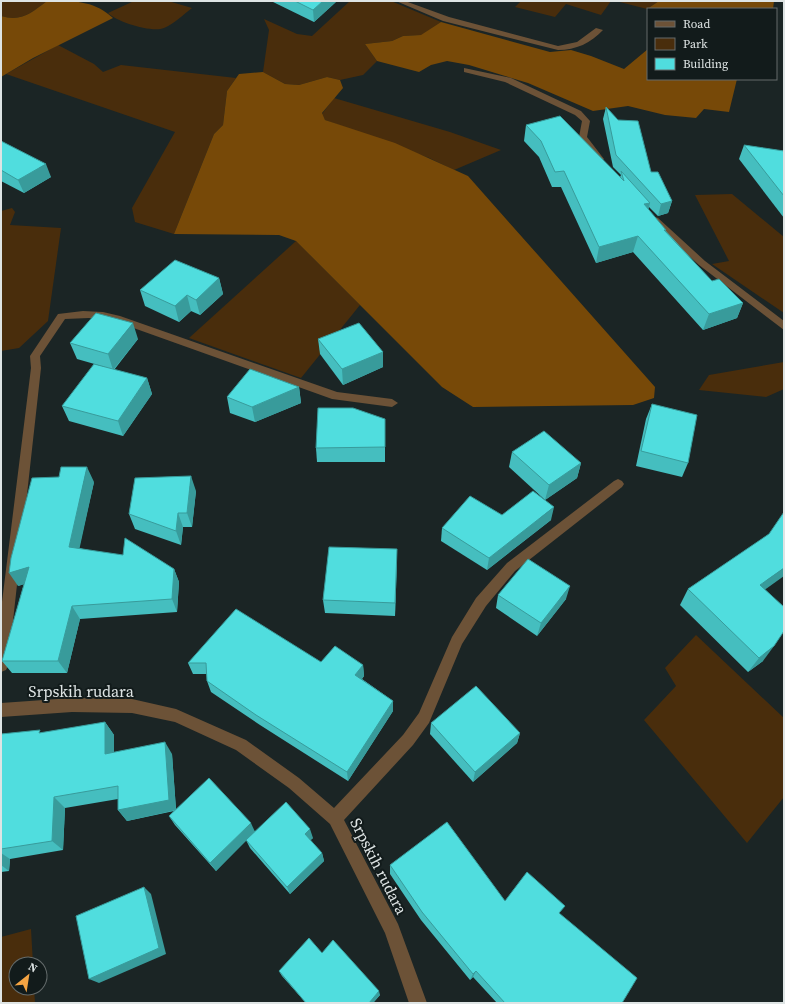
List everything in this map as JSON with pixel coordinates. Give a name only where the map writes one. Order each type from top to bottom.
[{"type":"street","points":[[399,1],[426,13],[446,19],[558,48],[572,48],[583,44],[599,30]]},
{"type":"street","points":[[467,70],[508,80],[578,113],[586,121],[583,137],[605,164]]},
{"type":"street","points":[[646,212],[702,263],[784,326]]},
{"type":"street","points":[[1,666],[36,368],[35,356],[62,316],[86,313],[116,318],[336,396],[392,403]]},
{"type":"street","points":[[335,819],[408,740],[424,718],[457,641],[486,596],[511,567],[618,484]]},
{"type":"street","name":"Srpskih rudara","points":[[1,710],[72,705],[132,706],[176,716],[241,745],[294,783],[335,819],[392,930],[418,1003]]},
{"type":"green space","points":[[1,1],[47,1],[31,13],[21,17],[8,18],[1,16]]},
{"type":"green space","points":[[134,1],[168,1],[192,8],[179,19],[164,28],[159,29],[135,26],[119,20],[108,13]]},
{"type":"green space","points":[[350,1],[391,1],[441,22],[422,35],[403,36],[392,41],[365,44],[377,61],[363,75],[340,80],[327,77],[299,85],[285,84],[263,72],[269,30],[264,19],[297,34],[312,36]]},
{"type":"green space","points":[[521,1],[611,1],[601,15],[566,4],[555,17],[515,7]]},
{"type":"green space","points":[[616,1],[659,1],[647,9]]},
{"type":"green space","points":[[58,45],[94,64],[103,72],[121,65],[236,78],[227,91],[223,125],[214,134],[174,234],[135,222],[132,208],[175,132],[6,74]]},
{"type":"green space","points":[[334,98],[450,132],[501,150],[454,170],[429,158],[325,120],[322,114]]},
{"type":"green space","points":[[732,194],[784,237],[784,313],[712,264],[729,261],[695,195]]},
{"type":"green space","points":[[12,208],[15,212],[10,225],[61,228],[48,321],[19,348],[1,351],[1,211]]},
{"type":"green space","points":[[296,241],[360,305],[301,378],[189,338]]},
{"type":"green space","points":[[784,362],[784,389],[766,397],[699,390],[709,375]]},
{"type":"green space","points":[[696,635],[784,718],[784,797],[747,843],[644,720],[676,686],[665,668]]},
{"type":"green space","points":[[31,929],[33,956],[8,956],[8,996],[35,996],[35,1003],[1,1003],[1,937]]},
{"type":"shaded area","points":[[47,1],[66,1],[91,5],[106,12],[113,18],[33,58],[1,77],[1,16],[8,18],[21,17],[31,13]]},
{"type":"shaded area","points":[[659,1],[774,1],[773,8],[648,8]]},
{"type":"shaded area","points":[[441,22],[550,52],[571,50],[624,69],[647,50],[647,80],[737,80],[729,112],[704,109],[696,118],[665,115],[628,106],[593,111],[528,83],[469,65],[447,61],[431,65],[419,72],[377,61],[365,44],[392,41],[403,36],[421,35]]},
{"type":"shaded area","points":[[263,72],[285,84],[299,85],[327,77],[340,80],[343,88],[322,113],[325,120],[395,143],[468,176],[655,387],[654,398],[633,405],[473,407],[442,387],[296,241],[279,235],[174,234],[214,134],[223,125],[227,91],[239,74]]},
{"type":"building","points":[[295,1],[323,1],[313,10]]},
{"type":"building","points":[[606,107],[618,120],[638,121],[651,172],[658,172],[672,201],[661,204],[616,155]]},
{"type":"building","points":[[560,116],[624,181],[621,171],[650,203],[644,204],[666,230],[664,230],[712,281],[719,279],[743,303],[709,314],[638,236],[599,247],[564,171],[555,172],[541,141],[526,125]]},
{"type":"building","points":[[1,141],[46,164],[18,180],[1,170]]},
{"type":"building","points":[[744,145],[784,151],[784,196]]},
{"type":"building","points":[[175,260],[219,278],[196,300],[187,295],[175,306],[140,290]]},
{"type":"building","points":[[96,313],[133,323],[108,354],[70,343]]},
{"type":"building","points":[[359,323],[383,352],[342,369],[318,339]]},
{"type":"building","points":[[94,364],[147,378],[118,421],[62,406]]},
{"type":"building","points":[[250,369],[299,387],[252,407],[227,397]]},
{"type":"building","points":[[652,404],[697,415],[688,463],[641,451]]},
{"type":"building","points":[[318,408],[353,408],[385,419],[385,447],[316,448]]},
{"type":"building","points":[[544,431],[581,463],[549,485],[512,452]]},
{"type":"building","points":[[61,467],[87,467],[69,547],[123,555],[125,538],[174,569],[172,599],[72,606],[58,661],[2,661],[29,567],[9,573],[11,558],[32,478],[59,477]]},
{"type":"building","points":[[191,476],[187,513],[178,513],[176,531],[129,514],[135,478]]},
{"type":"building","points":[[533,491],[554,507],[489,558],[442,528],[470,496],[502,515]]},
{"type":"building","points":[[784,512],[784,568],[760,585],[784,607],[784,631],[774,646],[759,658],[688,589],[769,534]]},
{"type":"building","points":[[329,547],[397,549],[395,603],[323,600]]},
{"type":"building","points":[[528,559],[570,586],[541,623],[498,595]]},
{"type":"building","points":[[236,609],[321,662],[335,646],[363,665],[355,675],[393,701],[347,772],[256,715],[207,681],[206,663],[188,663]]},
{"type":"building","points":[[476,686],[520,733],[475,772],[431,723]]},
{"type":"building","points":[[105,722],[105,754],[165,742],[169,800],[118,810],[118,786],[54,797],[52,841],[1,849],[1,734],[40,730],[39,733]]},
{"type":"building","points":[[209,778],[251,823],[210,863],[169,816]]},
{"type":"building","points":[[286,802],[310,829],[305,834],[322,853],[287,887],[246,840]]},
{"type":"building","points":[[447,822],[505,901],[527,872],[565,906],[559,913],[637,978],[622,1003],[505,1003],[476,971],[473,974],[422,912],[390,865]]},
{"type":"building","points":[[144,887],[159,948],[89,979],[76,916]]},
{"type":"building","points":[[309,938],[322,953],[333,940],[379,991],[369,1003],[306,1003],[279,971]]}]
